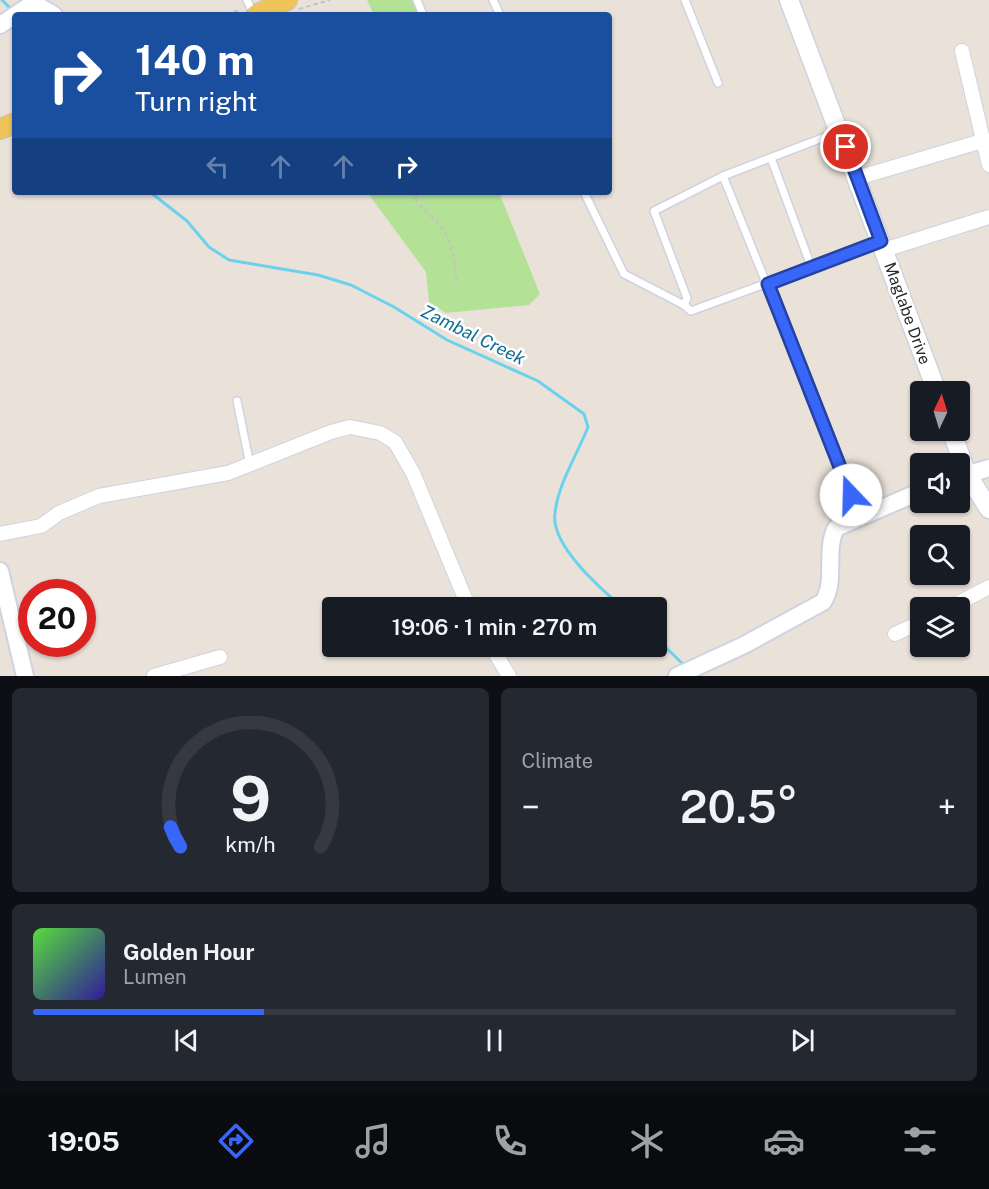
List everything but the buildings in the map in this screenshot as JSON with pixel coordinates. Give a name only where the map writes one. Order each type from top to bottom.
[{"type":"main road","name":"Maglabe Drive","points":[[789,0],[933,381]]},
{"type":"main road","points":[[266,12],[289,6]]},
{"type":"main road","points":[[970,483],[989,509]]},
{"type":"street","points":[[21,12],[35,4],[49,12]]},
{"type":"street","points":[[962,51],[989,165]]},
{"type":"street","points":[[857,178],[982,141]]},
{"type":"street","points":[[882,246],[989,217]]},
{"type":"street","points":[[0,534],[41,526],[59,513],[92,498],[228,473],[331,432],[350,427],[380,433],[395,442],[413,473],[464,597]]},
{"type":"street","points":[[970,473],[989,468]]},
{"type":"street","points":[[677,676],[709,662],[823,602],[829,591],[830,539],[836,528],[910,496]]},
{"type":"street","points":[[0,572],[25,676]]},
{"type":"street","points":[[970,597],[989,587]]},
{"type":"street","points":[[896,634],[910,627]]},
{"type":"street","points":[[154,676],[220,657]]},
{"type":"street","points":[[498,657],[509,676]]},
{"type":"lane","points":[[685,0],[718,83]]},
{"type":"lane","points":[[684,305],[687,298],[654,211],[723,177],[840,131]]},
{"type":"lane","points":[[771,158],[811,266]]},
{"type":"lane","points":[[723,177],[860,516]]},
{"type":"lane","points":[[585,195],[624,274],[684,305],[691,311],[811,266],[882,246]]},
{"type":"lane","points":[[237,400],[250,465]]},
{"type":"lane","points":[[11,620],[18,618]]},
{"type":"path","points":[[289,6],[330,0]]},
{"type":"path","points":[[412,195],[443,230],[451,249],[457,283]]},
{"type":"path","points":[[415,200],[418,195]]},
{"type":"green space","points":[[367,0],[415,0],[421,12],[373,12]]},
{"type":"green space","points":[[369,195],[500,195],[540,294],[529,305],[446,313],[429,302],[426,272]]},
{"type":"waterway","name":"Zambal Creek","points":[[2,0],[11,9]]},
{"type":"waterway","name":"Zambal Creek","points":[[154,195],[187,221],[209,247],[229,260],[318,275],[351,285],[394,307],[447,340],[538,381],[584,414],[588,427],[560,491],[555,513],[556,525],[560,539],[569,552],[590,578],[610,597]]},
{"type":"waterway","name":"Zambal Creek","points":[[667,649],[686,667]]},
{"type":"route","points":[[846,147],[881,241],[768,284],[851,495]]}]
